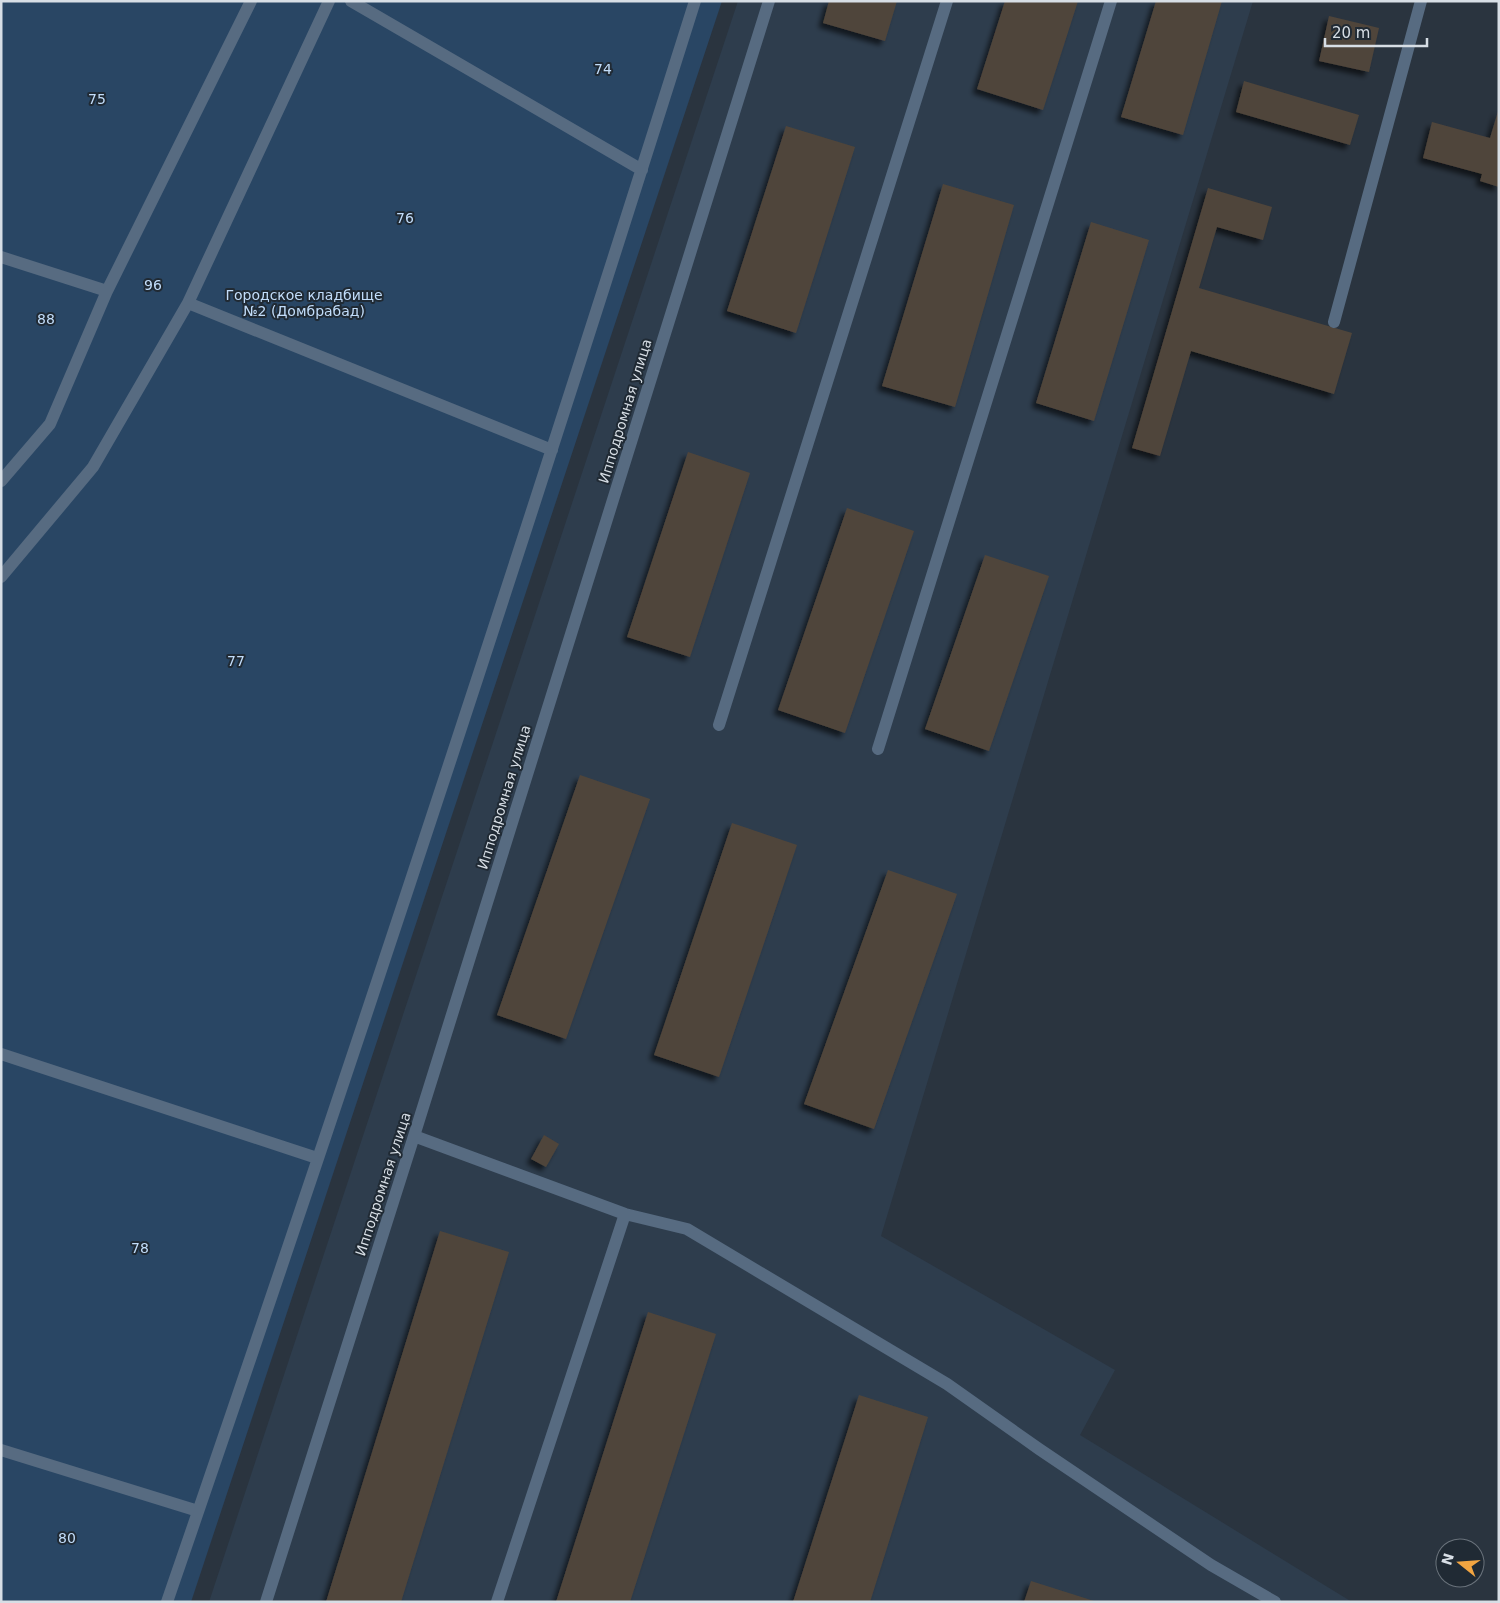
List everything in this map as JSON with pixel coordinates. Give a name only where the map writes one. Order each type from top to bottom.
[{"type":"street","points":[[1,480],[50,424],[107,291],[252,1]]},
{"type":"street","points":[[1,577],[93,466],[188,303],[329,1]]},
{"type":"street","points":[[351,1],[642,170]]},
{"type":"street","points":[[167,1602],[317,1158],[552,450],[695,1]]},
{"type":"street","name":"Ипподромная улица","points":[[266,1602],[414,1136],[769,1]]},
{"type":"street","points":[[719,725],[947,1]]},
{"type":"street","points":[[878,749],[1111,1]]},
{"type":"street","points":[[1334,322],[1420,1]]},
{"type":"street","points":[[1,257],[107,291]]},
{"type":"street","points":[[188,303],[552,450]]},
{"type":"street","points":[[1,1054],[317,1158]]},
{"type":"street","points":[[414,1136],[624,1214],[687,1229],[939,1379],[1211,1565],[1275,1602]]},
{"type":"street","points":[[497,1602],[624,1214]]},
{"type":"street","points":[[1,1450],[198,1511]]},
{"type":"shaded area","points":[[738,1],[1253,1],[881,1236],[1115,1370],[1080,1435],[1352,1602],[209,1602]]},
{"type":"green space","name":"Городское кладбище №2 (Домбрабад)","points":[[1,1],[722,1],[191,1602],[1,1602]]},
{"type":"building","points":[[829,1],[897,1],[885,41],[823,23]]},
{"type":"building","points":[[1005,1],[1078,1],[1043,110],[977,89]]},
{"type":"building","points":[[1156,1],[1222,1],[1183,135],[1121,117]]},
{"type":"building","points":[[1329,16],[1379,28],[1369,72],[1319,61]]},
{"type":"building","points":[[1244,81],[1359,115],[1350,145],[1236,112]]},
{"type":"building","points":[[1499,108],[1499,187],[1480,181],[1482,174],[1423,158],[1432,122],[1490,138]]},
{"type":"building","points":[[786,126],[855,147],[796,333],[727,311]]},
{"type":"building","points":[[943,184],[1014,205],[955,407],[882,386]]},
{"type":"building","points":[[1208,188],[1272,207],[1263,240],[1217,227],[1199,288],[1352,333],[1334,394],[1191,351],[1160,456],[1132,448]]},
{"type":"building","points":[[1091,222],[1149,240],[1094,421],[1036,403]]},
{"type":"building","points":[[688,452],[750,473],[690,657],[627,637]]},
{"type":"building","points":[[847,508],[914,531],[845,733],[778,710]]},
{"type":"building","points":[[985,555],[1049,576],[989,751],[925,729]]},
{"type":"building","points":[[580,775],[650,799],[566,1039],[497,1015]]},
{"type":"building","points":[[732,823],[797,845],[719,1077],[654,1055]]},
{"type":"building","points":[[888,870],[957,894],[874,1129],[804,1104]]},
{"type":"building","points":[[544,1135],[559,1144],[546,1167],[531,1159]]},
{"type":"building","points":[[440,1231],[509,1252],[401,1602],[326,1602]]},
{"type":"building","points":[[648,1312],[716,1334],[630,1602],[556,1602]]},
{"type":"building","points":[[859,1395],[928,1417],[870,1602],[793,1602]]},
{"type":"building","points":[[1031,1581],[1094,1601],[1094,1602],[1024,1602]]},
{"type":"park label","name":"74","points":[[603,69]]},
{"type":"park label","name":"75","points":[[97,99]]},
{"type":"park label","name":"76","points":[[405,218]]},
{"type":"park label","name":"96","points":[[153,285]]},
{"type":"park label","name":"88","points":[[46,319]]},
{"type":"park label","name":"77","points":[[236,661]]},
{"type":"park label","name":"78","points":[[140,1248]]},
{"type":"park label","name":"80","points":[[67,1538]]}]
